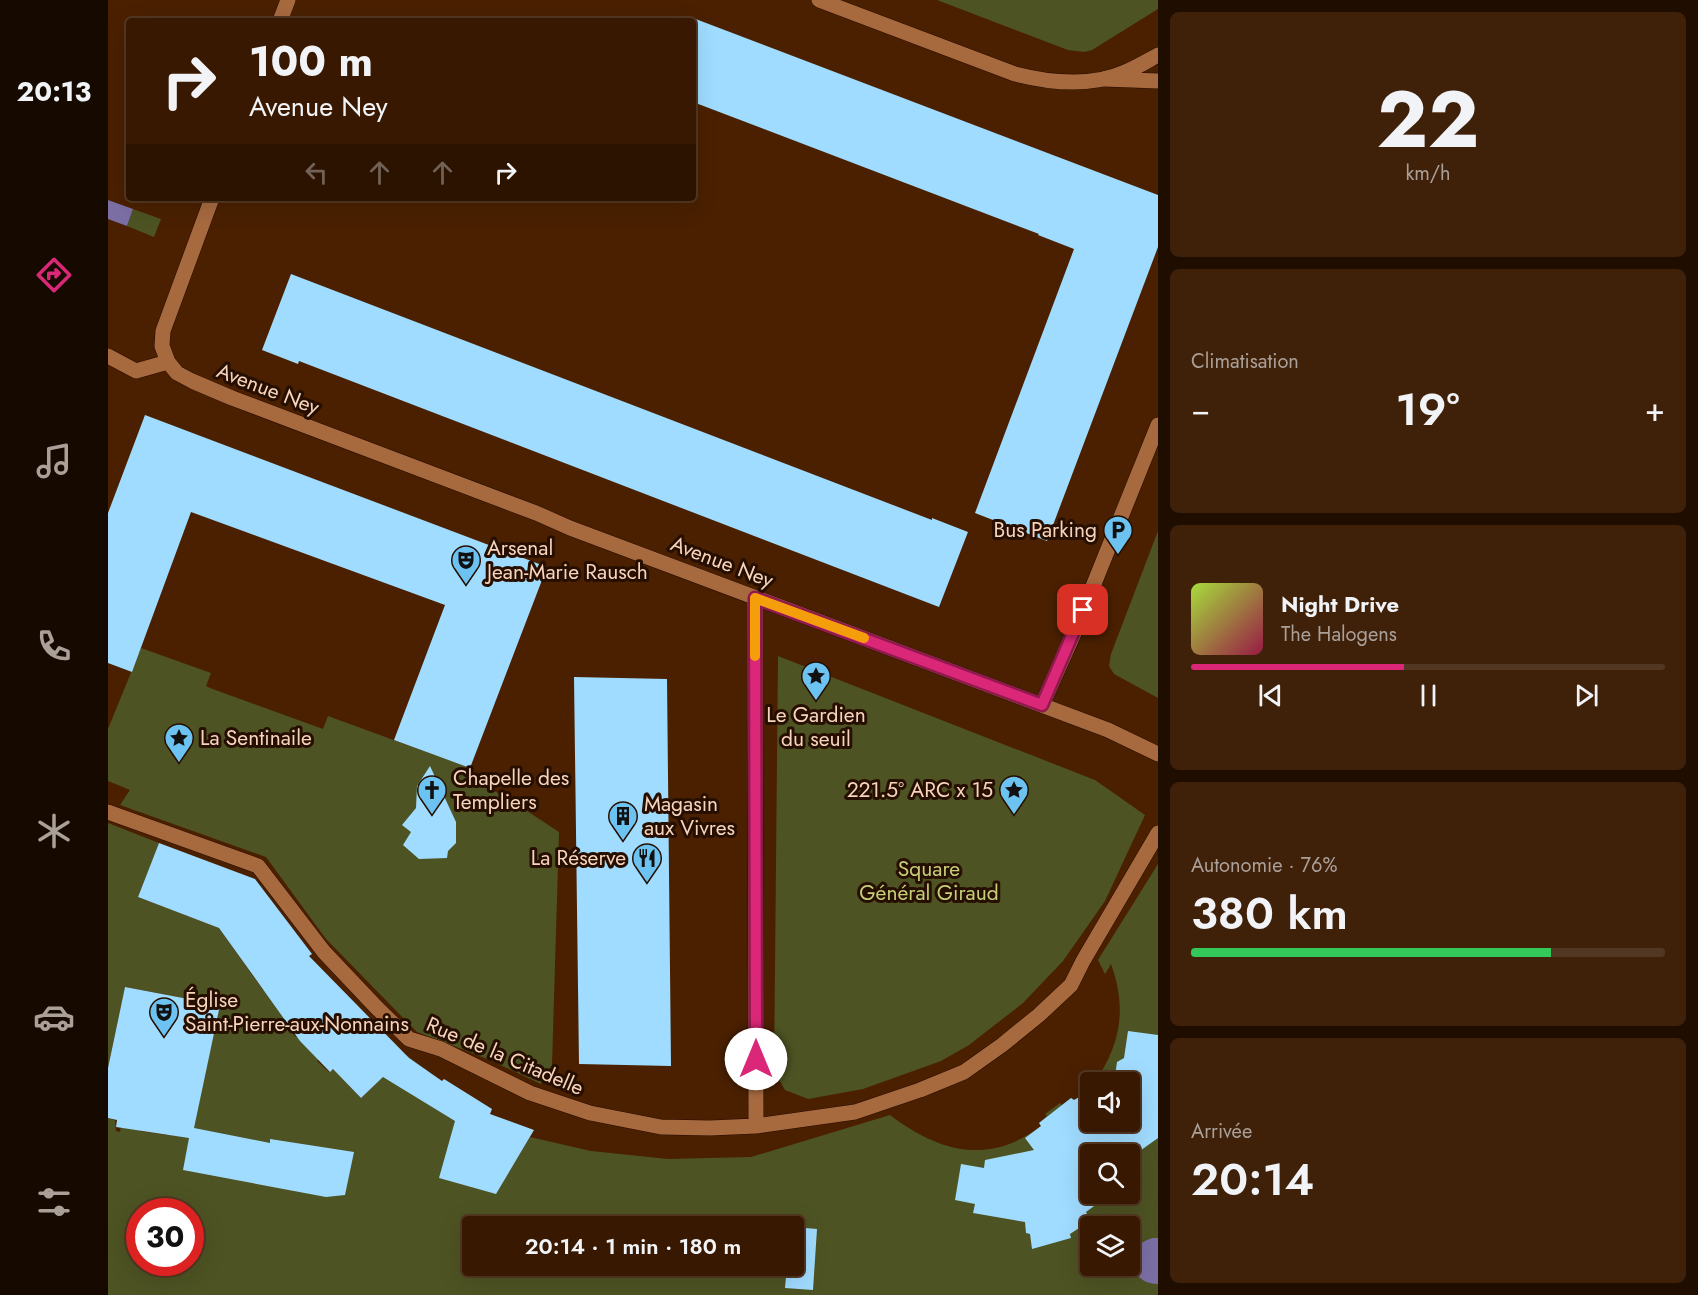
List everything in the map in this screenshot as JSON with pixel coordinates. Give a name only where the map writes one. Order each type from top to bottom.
[{"type":"street","points":[[281,18],[288,0]]},
{"type":"street","points":[[819,0],[1015,74],[1043,81],[1104,79],[1158,81]]},
{"type":"street","points":[[1104,79],[1125,73],[1158,55]]},
{"type":"street","points":[[108,356],[136,371],[168,362],[162,346],[163,331],[211,201]]},
{"type":"street","name":"Avenue Ney","points":[[168,362],[177,373],[232,398],[1108,730],[1158,754]]},
{"type":"street","points":[[1042,705],[1075,631],[1158,425]]},
{"type":"street","points":[[755,598],[756,1126]]},
{"type":"street","name":"Rue de la Citadelle","points":[[108,812],[258,866],[324,952],[409,1039],[441,1049],[530,1093],[590,1113],[661,1127],[710,1128],[756,1126],[855,1112],[964,1072],[1039,1015],[1071,985],[1158,833]]},
{"type":"green space","points":[[937,0],[1158,0],[1158,9],[1092,50],[1084,52],[1068,50]]},
{"type":"green space","points":[[133,209],[161,219],[154,237],[127,226]]},
{"type":"green space","points":[[1158,531],[1158,698],[1114,674],[1109,666],[1111,654]]},
{"type":"green space","points":[[141,648],[211,673],[206,686],[210,688],[323,729],[328,716],[470,768],[466,780],[501,794],[559,832],[552,1065],[541,1084],[490,1060],[417,1032],[326,939],[266,857],[120,805],[130,790],[108,781],[108,729]]},
{"type":"green space","name":"Square Général Giraud","points":[[778,656],[1095,780],[1145,815],[1105,901],[1063,961],[1023,1003],[969,1045],[941,1061],[863,1089],[808,1099],[785,1090],[774,1071]]},
{"type":"green space","points":[[108,823],[159,843],[138,897],[219,928],[263,990],[280,978],[303,1010],[286,1027],[296,1037],[299,1036],[320,1058],[317,1061],[329,1072],[333,1069],[361,1098],[406,1055],[429,1072],[415,1096],[490,1142],[440,1178],[496,1193],[530,1137],[591,1151],[668,1159],[751,1157],[890,1115],[908,1128],[945,1145],[983,1150],[1021,1139],[1041,1126],[1039,1123],[1047,1116],[1045,1114],[1060,1103],[1062,1105],[1071,1098],[1075,1100],[1080,1096],[1080,1132],[1140,1132],[1140,1072],[1101,1072],[1115,1040],[1120,1011],[1116,980],[1111,964],[1105,974],[1098,960],[1158,864],[1158,1295],[108,1295],[108,1118],[115,1120],[116,1131],[120,1132],[121,1126],[167,1135],[220,1005],[125,987],[108,1068]]},
{"type":"shaded area","points":[[108,200],[133,209],[127,226],[108,219]]},
{"type":"shaded area","points":[[1158,1238],[1158,1284],[1149,1283],[1139,1276],[1140,1245]]},
{"type":"building","points":[[696,19],[1158,195],[1158,247],[1047,541],[975,513],[1074,249],[696,103]]},
{"type":"building","points":[[291,274],[968,532],[939,607],[299,361],[298,364],[262,350]]},
{"type":"building","name":"Arsenal Jean-Marie Rausch","points":[[145,415],[547,567],[470,768],[394,740],[445,605],[191,512],[132,672],[108,663],[108,513]]},
{"type":"building","name":"Magasin aux Vivres","points":[[574,677],[667,679],[671,1066],[579,1064]]},
{"type":"building","name":"Chapelle des Templiers","points":[[430,766],[456,822],[456,843],[448,851],[447,858],[419,859],[403,845],[411,832],[402,825],[416,808],[417,786]]},
{"type":"building","points":[[159,843],[255,879],[312,954],[309,956],[409,1058],[442,1081],[444,1079],[492,1109],[490,1114],[534,1130],[496,1194],[439,1178],[455,1121],[383,1077],[361,1098],[333,1069],[330,1072],[300,1041],[219,928],[138,897]]},
{"type":"building","name":"Église Saint-Pierre-aux-Nonnains","points":[[125,987],[220,1005],[194,1128],[270,1143],[270,1139],[354,1152],[345,1195],[326,1197],[183,1170],[189,1138],[116,1127],[117,1120],[108,1118],[108,1068]]},
{"type":"building","points":[[1128,1031],[1158,1035],[1158,1138],[1140,1151],[1140,1144],[1080,1144],[1080,1204],[1097,1204],[1086,1212],[1088,1216],[1080,1216],[1080,1228],[1070,1234],[1071,1238],[1032,1249],[1030,1234],[1026,1233],[1025,1222],[973,1213],[975,1204],[955,1200],[961,1164],[984,1168],[985,1160],[1034,1150],[1025,1138],[1041,1126],[1039,1123],[1071,1098],[1074,1100],[1080,1097],[1080,1132],[1140,1132],[1140,1072],[1116,1072],[1117,1062],[1124,1058]]},
{"type":"building","points":[[804,1228],[817,1229],[813,1290],[785,1288],[786,1276],[804,1276]]},
{"type":"slow traffic","points":[[755,656],[755,598],[864,638]]},
{"type":"place","name":"Bus Parking","points":[[1118,556]]},
{"type":"place","name":"Arsenal Jean-Marie Rausch","points":[[466,586]]},
{"type":"place","name":"Le Gardien du seuil","points":[[816,702]]},
{"type":"place","name":"La Sentinaile","points":[[179,764]]},
{"type":"place","name":"Chapelle des Templiers","points":[[432,816]]},
{"type":"place","name":"221.5° ARC x 15","points":[[1014,816]]},
{"type":"place","name":"Magasin aux Vivres","points":[[623,842]]},
{"type":"place","name":"La Réserve","points":[[647,884]]},
{"type":"place","name":"Église Saint-Pierre-aux-Nonnains","points":[[164,1038]]},
{"type":"route","points":[[756,1059],[755,598],[1042,705],[1083,610]]}]
